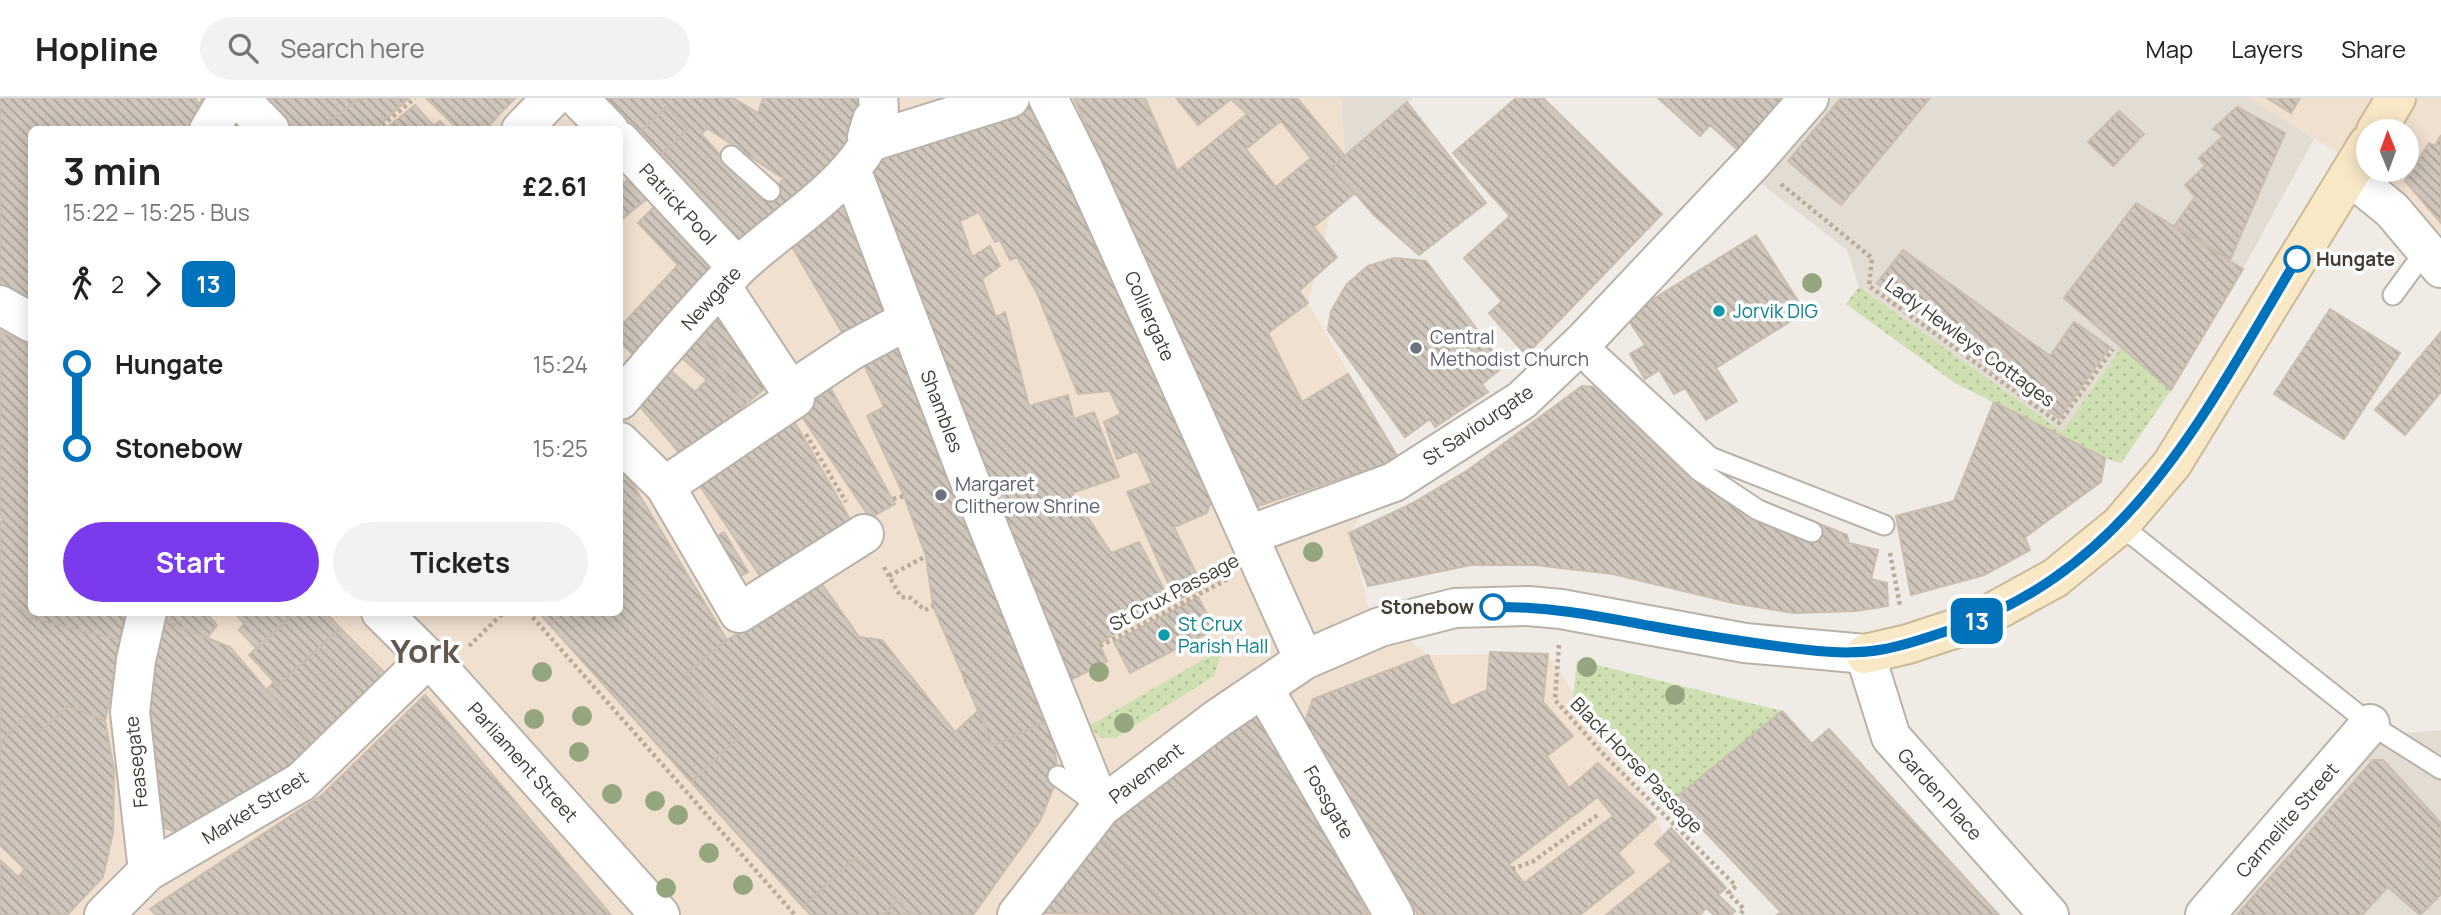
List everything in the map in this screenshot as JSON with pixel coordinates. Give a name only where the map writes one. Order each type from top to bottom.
[{"type":"street","points":[[525,126],[552,98]]},
{"type":"street","points":[[578,98],[604,126]]},
{"type":"street","points":[[873,98],[875,109],[867,137],[872,138],[888,136],[1010,98]]},
{"type":"street","points":[[872,138],[880,108],[878,98]]},
{"type":"street","name":"Colliergate","points":[[1048,98],[1083,168],[1304,660]]},
{"type":"street","name":"St Saviourgate","points":[[1254,549],[1394,482],[1522,400],[1579,346],[1753,162],[1809,98]]},
{"type":"street","points":[[2383,119],[2396,98]]},
{"type":"street","points":[[214,126],[239,105],[265,126]]},
{"type":"street","name":"Newgate","points":[[623,397],[729,276],[801,210],[851,169],[872,138]]},
{"type":"street","name":"Patrick Pool","points":[[623,145],[729,276],[792,390]]},
{"type":"street","points":[[1865,654],[1908,645],[1975,622],[2055,578],[2120,525],[2172,464],[2356,163]]},
{"type":"street","name":"Shambles","points":[[851,169],[1101,807]]},
{"type":"street","points":[[2373,182],[2392,210],[2433,259]]},
{"type":"street","points":[[0,304],[28,321]]},
{"type":"street","points":[[665,486],[795,398],[792,390],[852,351],[908,320]]},
{"type":"street","points":[[623,445],[665,486],[739,612],[864,534]]},
{"type":"street","name":"Pavement","points":[[1017,915],[1101,807],[1217,719],[1304,660],[1380,627],[1455,608],[1528,606],[1745,643],[1865,654]]},
{"type":"street","name":"Feasegate","points":[[133,898],[130,712],[136,660],[146,616]]},
{"type":"street","name":"Parliament Street","points":[[385,616],[435,665],[660,915]]},
{"type":"street","name":"Garden Place","points":[[1865,654],[1891,737],[2049,915]]},
{"type":"street","name":"Market Street","points":[[133,898],[301,782],[435,665]]},
{"type":"street","name":"Fossgate","points":[[1264,689],[1394,915]]},
{"type":"street","name":"Carmelite Street","points":[[2205,915],[2370,724]]},
{"type":"lane","points":[[732,156],[770,191]]},
{"type":"lane","points":[[2393,295],[2433,259]]},
{"type":"lane","points":[[1579,346],[1710,457],[1884,525]]},
{"type":"lane","points":[[1579,346],[1699,470],[1758,510],[1812,532]]},
{"type":"lane","points":[[2120,525],[2370,724],[2441,769]]},
{"type":"lane","points":[[1058,776],[1101,807]]},
{"type":"path","points":[[382,126],[415,98]]},
{"type":"path","name":"Lady Hewleys Cottages","points":[[1753,162],[1872,258],[1869,286],[2059,423],[2113,349]]},
{"type":"path","points":[[893,499],[904,496]]},
{"type":"path","points":[[1884,525],[1908,645]]},
{"type":"path","name":"St Crux Passage","points":[[1100,646],[1254,549]]},
{"type":"path","points":[[889,576],[926,556]]},
{"type":"path","name":"Black Horse Passage","points":[[1561,610],[1555,700],[1605,756],[1736,886],[1728,893],[1744,909],[1740,915]]},
{"type":"path","points":[[435,665],[499,616]]},
{"type":"path","points":[[532,616],[795,915]]},
{"type":"path","points":[[1512,869],[1532,862],[1599,814]]},
{"type":"shaded area","points":[[0,98],[1341,98],[1345,156],[1308,303],[1399,459],[1350,533],[1368,607],[1428,655],[1548,654],[1656,818],[1699,915],[0,915]]},
{"type":"shaded area","points":[[1341,98],[1412,98],[1345,156]]},
{"type":"shaded area","points":[[1787,98],[2252,98],[2314,139],[2243,269],[2136,203],[2064,298],[2171,390],[2121,463],[2105,458],[1955,383],[1846,304],[1859,287],[1847,250],[1755,179]]},
{"type":"shaded area","points":[[2249,98],[2441,98],[2441,251],[2383,182],[2419,182],[2419,119],[2356,119],[2356,164]]},
{"type":"shaded area","points":[[2441,730],[2441,915],[2224,915],[2371,736]]},
{"type":"green space","points":[[1859,287],[2062,432],[2121,348],[2171,390],[2121,463],[2105,458],[1955,383],[1846,304]]},
{"type":"green space","points":[[1223,648],[1214,676],[1115,738],[1101,738],[1089,726]]},
{"type":"green space","points":[[1577,660],[1782,711],[1668,805],[1572,707]]},
{"type":"building","points":[[0,98],[194,98],[200,104],[202,98],[228,98],[211,126],[28,126],[28,304],[0,288]]},
{"type":"building","points":[[260,98],[360,98],[324,126],[269,126]]},
{"type":"building","points":[[360,98],[409,98],[378,126],[324,126]]},
{"type":"building","points":[[426,98],[515,98],[489,126],[455,126]]},
{"type":"building","points":[[599,98],[733,98],[758,113],[763,98],[862,98],[859,139],[741,255],[655,160],[688,129],[666,107],[636,137]],"holes":[[[707,128],[784,179],[761,200],[701,134]]]},
{"type":"building","points":[[1010,98],[1030,98],[1211,501],[1207,513],[1174,527],[1203,588],[1176,601],[1127,492],[1152,483],[1137,451],[1117,459],[1104,422],[1121,414],[1110,391],[1078,394],[1037,293],[1017,257],[1010,260],[1000,240],[995,242],[979,212],[960,221],[972,257],[990,246],[1000,266],[982,279],[996,317],[1005,312],[1029,406],[1068,395],[1074,419],[1094,412],[1119,477],[1072,493],[1111,553],[1139,542],[1169,599],[1099,644],[1107,661],[1065,683],[863,169],[876,140]]},
{"type":"building","points":[[1074,98],[1145,98],[1177,171],[1247,114],[1231,99],[1198,125],[1176,98],[1297,98],[1345,156],[1332,167],[1355,193],[1314,227],[1337,257],[1299,291],[1308,303],[1268,333],[1302,402],[1348,374],[1399,459],[1255,507]],"holes":[[[1281,121],[1311,158],[1276,187],[1246,149]]]},
{"type":"building","points":[[1516,98],[1543,98],[1662,214],[1526,355],[1489,313],[1502,301],[1464,258],[1510,216],[1453,153]]},
{"type":"building","points":[[1658,98],[1785,98],[1738,150],[1710,125],[1700,136]]},
{"type":"building","points":[[1841,98],[1930,98],[1841,205],[1788,161]]},
{"type":"building","points":[[2267,98],[2300,98],[2291,113]]},
{"type":"building","points":[[1407,102],[1486,203],[1419,255],[1374,215],[1332,167]]},
{"type":"building","points":[[415,105],[434,126],[389,126]]},
{"type":"building","points":[[666,107],[688,129],[655,160],[636,137]]},
{"type":"building","points":[[2237,107],[2285,133],[2230,260],[2175,225],[2195,197],[2185,185],[2205,166],[2199,158],[2223,136],[2213,129]]},
{"type":"building","points":[[2119,111],[2144,134],[2113,166],[2088,142]]},
{"type":"building","points":[[2441,135],[2441,223],[2406,182],[2419,182],[2419,159],[2429,143],[2435,146]]},
{"type":"building","points":[[637,173],[654,193],[623,219],[623,182]]},
{"type":"building","points":[[845,188],[898,315],[847,341],[784,233]]},
{"type":"building","points":[[665,196],[721,257],[641,362],[623,345],[623,324],[678,265],[638,223]]},
{"type":"building","points":[[2136,203],[2243,269],[2171,390],[2064,298]]},
{"type":"building","points":[[1756,235],[1805,312],[1716,368],[1737,401],[1706,420],[1685,388],[1674,394],[1659,370],[1645,379],[1630,354],[1645,345],[1626,316]]},
{"type":"building","points":[[1903,250],[2050,356],[2074,322],[2110,347],[2059,418],[1877,283]]},
{"type":"building","name":"Central Methodist Church","points":[[1394,258],[1426,261],[1504,366],[1482,384],[1488,392],[1435,427],[1430,419],[1405,437],[1328,330],[1331,311],[1347,284],[1368,266]]},
{"type":"building","points":[[714,309],[765,388],[745,405],[696,327]]},
{"type":"building","points":[[2330,309],[2400,353],[2344,439],[2274,394]]},
{"type":"building","points":[[696,327],[745,405],[682,456],[631,396],[662,363],[695,392],[707,380],[682,358],[679,362],[670,355]]},
{"type":"building","points":[[0,331],[28,345],[28,615],[0,590],[0,523],[3,519],[0,517]]},
{"type":"building","points":[[904,332],[1051,719],[993,746],[933,606],[926,556],[904,496],[867,416],[884,407],[858,352]]},
{"type":"building","points":[[2441,332],[2441,392],[2405,435],[2375,410]]},
{"type":"building","points":[[1582,386],[1597,387],[1696,478],[1749,495],[1847,535],[1849,543],[1878,550],[1871,579],[1887,583],[1888,606],[1856,611],[1794,613],[1733,603],[1613,574],[1535,565],[1471,565],[1368,586],[1349,533],[1411,504],[1468,470]]},
{"type":"building","points":[[831,389],[895,504],[870,518],[799,412]]},
{"type":"building","points":[[1994,402],[2105,458],[2101,482],[2025,537],[2030,550],[1984,575],[1911,595],[1896,516],[1954,501]]},
{"type":"building","points":[[790,414],[855,528],[764,582],[692,474]]},
{"type":"building","points":[[626,473],[727,640],[685,674],[739,737],[691,782],[550,625],[559,616],[623,616],[623,476]]},
{"type":"building","points":[[724,532],[748,572],[728,583],[705,543]]},
{"type":"building","points":[[820,581],[859,637],[882,640],[955,732],[979,710],[993,746],[1051,719],[1058,776],[1040,821],[973,915],[912,915],[856,857],[803,907],[691,782],[739,737],[685,674],[727,640]]},
{"type":"building","points":[[0,590],[33,619],[122,640],[105,721],[68,706],[41,731],[26,715],[0,743]]},
{"type":"building","name":"St Crux Parish Hall","points":[[1198,597],[1215,629],[1130,673],[1114,642]]},
{"type":"building","points":[[30,616],[126,616],[122,640]]},
{"type":"building","points":[[164,616],[209,616],[217,625],[207,638],[163,620]]},
{"type":"building","points":[[237,616],[291,616],[257,649],[239,630],[244,624]]},
{"type":"building","points":[[291,616],[329,616],[340,628],[278,686],[249,655]]},
{"type":"building","points":[[542,616],[559,616],[550,625]]},
{"type":"building","points":[[163,620],[230,647],[316,748],[305,759],[184,835],[165,828],[150,765],[147,709]]},
{"type":"building","points":[[340,628],[386,674],[316,748],[267,690],[274,681],[278,686]]},
{"type":"building","points":[[1490,652],[1548,654],[1543,702],[1573,736],[1547,756],[1569,788],[1598,763],[1656,818],[1618,853],[1634,872],[1580,915],[1418,915],[1304,725],[1313,699],[1428,655],[1451,706],[1487,690]],"holes":[[[1598,797],[1613,816],[1524,883],[1509,864]]]},
{"type":"building","points":[[425,695],[611,915],[156,915],[150,909],[322,795]]},
{"type":"building","points":[[68,706],[105,721],[114,770],[113,833],[103,877],[67,915],[60,915],[18,877],[25,869],[0,845],[0,743],[26,715],[41,731]]},
{"type":"building","points":[[1782,711],[1812,744],[1829,729],[1999,915],[1777,915],[1781,912],[1674,799]]},
{"type":"building","points":[[1261,712],[1368,915],[1252,915],[1251,912],[1247,915],[1177,915],[1100,837],[1154,788]]},
{"type":"building","points":[[2373,760],[2383,760],[2441,823],[2441,894],[2420,915],[2388,887],[2362,915],[2237,915]]},
{"type":"building","points":[[1671,828],[1726,888],[1718,895],[1735,911],[1731,915],[1714,915],[1706,908],[1700,915],[1606,915],[1672,861],[1655,844]]},
{"type":"building","points":[[1100,837],[1177,915],[1042,913]]},
{"type":"building","points":[[856,857],[898,900],[883,915],[811,915],[803,907]]},
{"type":"building","points":[[0,860],[18,877],[60,915],[0,915]]},
{"type":"building","points":[[898,900],[912,915],[883,915]]},
{"type":"bus line","name":"13","points":[[1493,607],[1528,606],[1561,610],[1745,643],[1865,654],[1908,645],[1975,622],[2055,578],[2120,525],[2172,464],[2297,259]]},
{"type":"place","name":"Hungate","points":[[2297,259]]},
{"type":"place","name":"Jorvik DIG","points":[[1719,311]]},
{"type":"place","name":"Central Methodist Church","points":[[1416,348]]},
{"type":"place","name":"Margaret Clitherow Shrine","points":[[941,495]]},
{"type":"place","name":"Stonebow","points":[[1493,607]]},
{"type":"place","name":"St Crux Parish Hall","points":[[1164,635]]},
{"type":"district","name":"York","points":[[425,651]]}]
